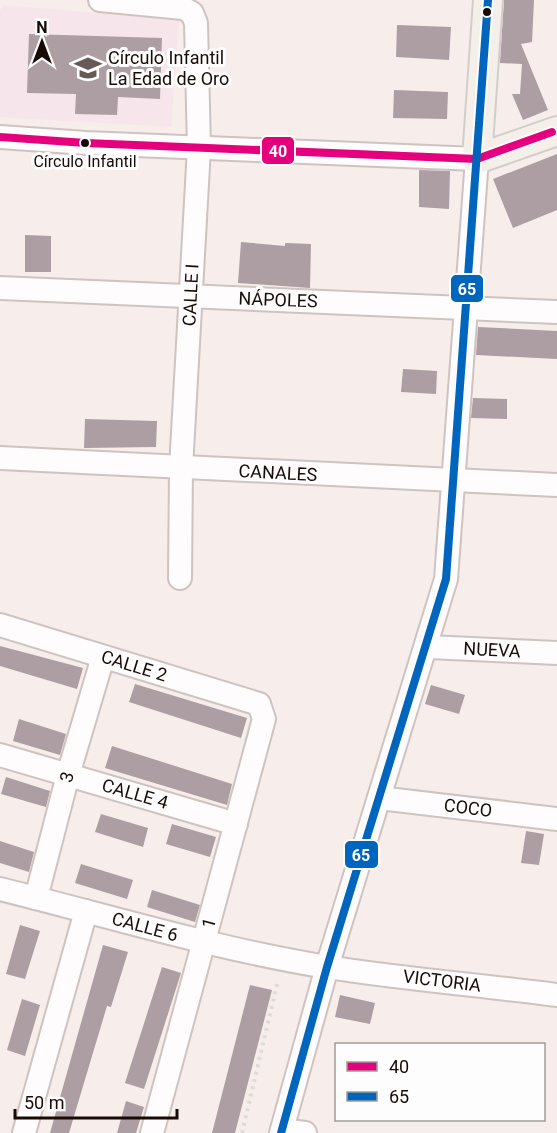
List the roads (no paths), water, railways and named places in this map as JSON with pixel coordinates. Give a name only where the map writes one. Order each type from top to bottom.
[{"type":"main road","points":[[488,0],[477,159],[557,130]]},
{"type":"street","name":"CALLE I","points":[[100,0],[183,8],[192,13],[195,23],[199,148],[181,468],[180,578]]},
{"type":"street","points":[[0,137],[199,148],[477,159],[446,579],[428,647],[327,967],[281,1132],[305,1133]]},
{"type":"street","name":"NÁPOLES","points":[[0,288],[557,312]]},
{"type":"street","name":"CANALES","points":[[0,458],[557,485]]},
{"type":"street","name":"CALLE 2","points":[[0,626],[259,704],[262,712]]},
{"type":"street","name":"NUEVA","points":[[428,647],[557,653]]},
{"type":"street","name":"3","points":[[36,898],[68,775],[103,657]]},
{"type":"street","name":"1","points":[[152,1133],[264,719],[262,712]]},
{"type":"street","name":"CALLE 4","points":[[0,755],[236,824]]},
{"type":"street","name":"COCO","points":[[379,798],[557,819]]},
{"type":"street","name":"CALLE 6","points":[[0,889],[203,942],[327,967]]},
{"type":"street","points":[[24,1133],[86,911]]},
{"type":"street","name":"VICTORIA","points":[[327,967],[557,995]]},
{"type":"place","name":"Círculo Infantil La Edad de Oro","points":[[88,68]]},
{"type":"place","name":"Círculo Infantil","points":[[85,143]]}]
